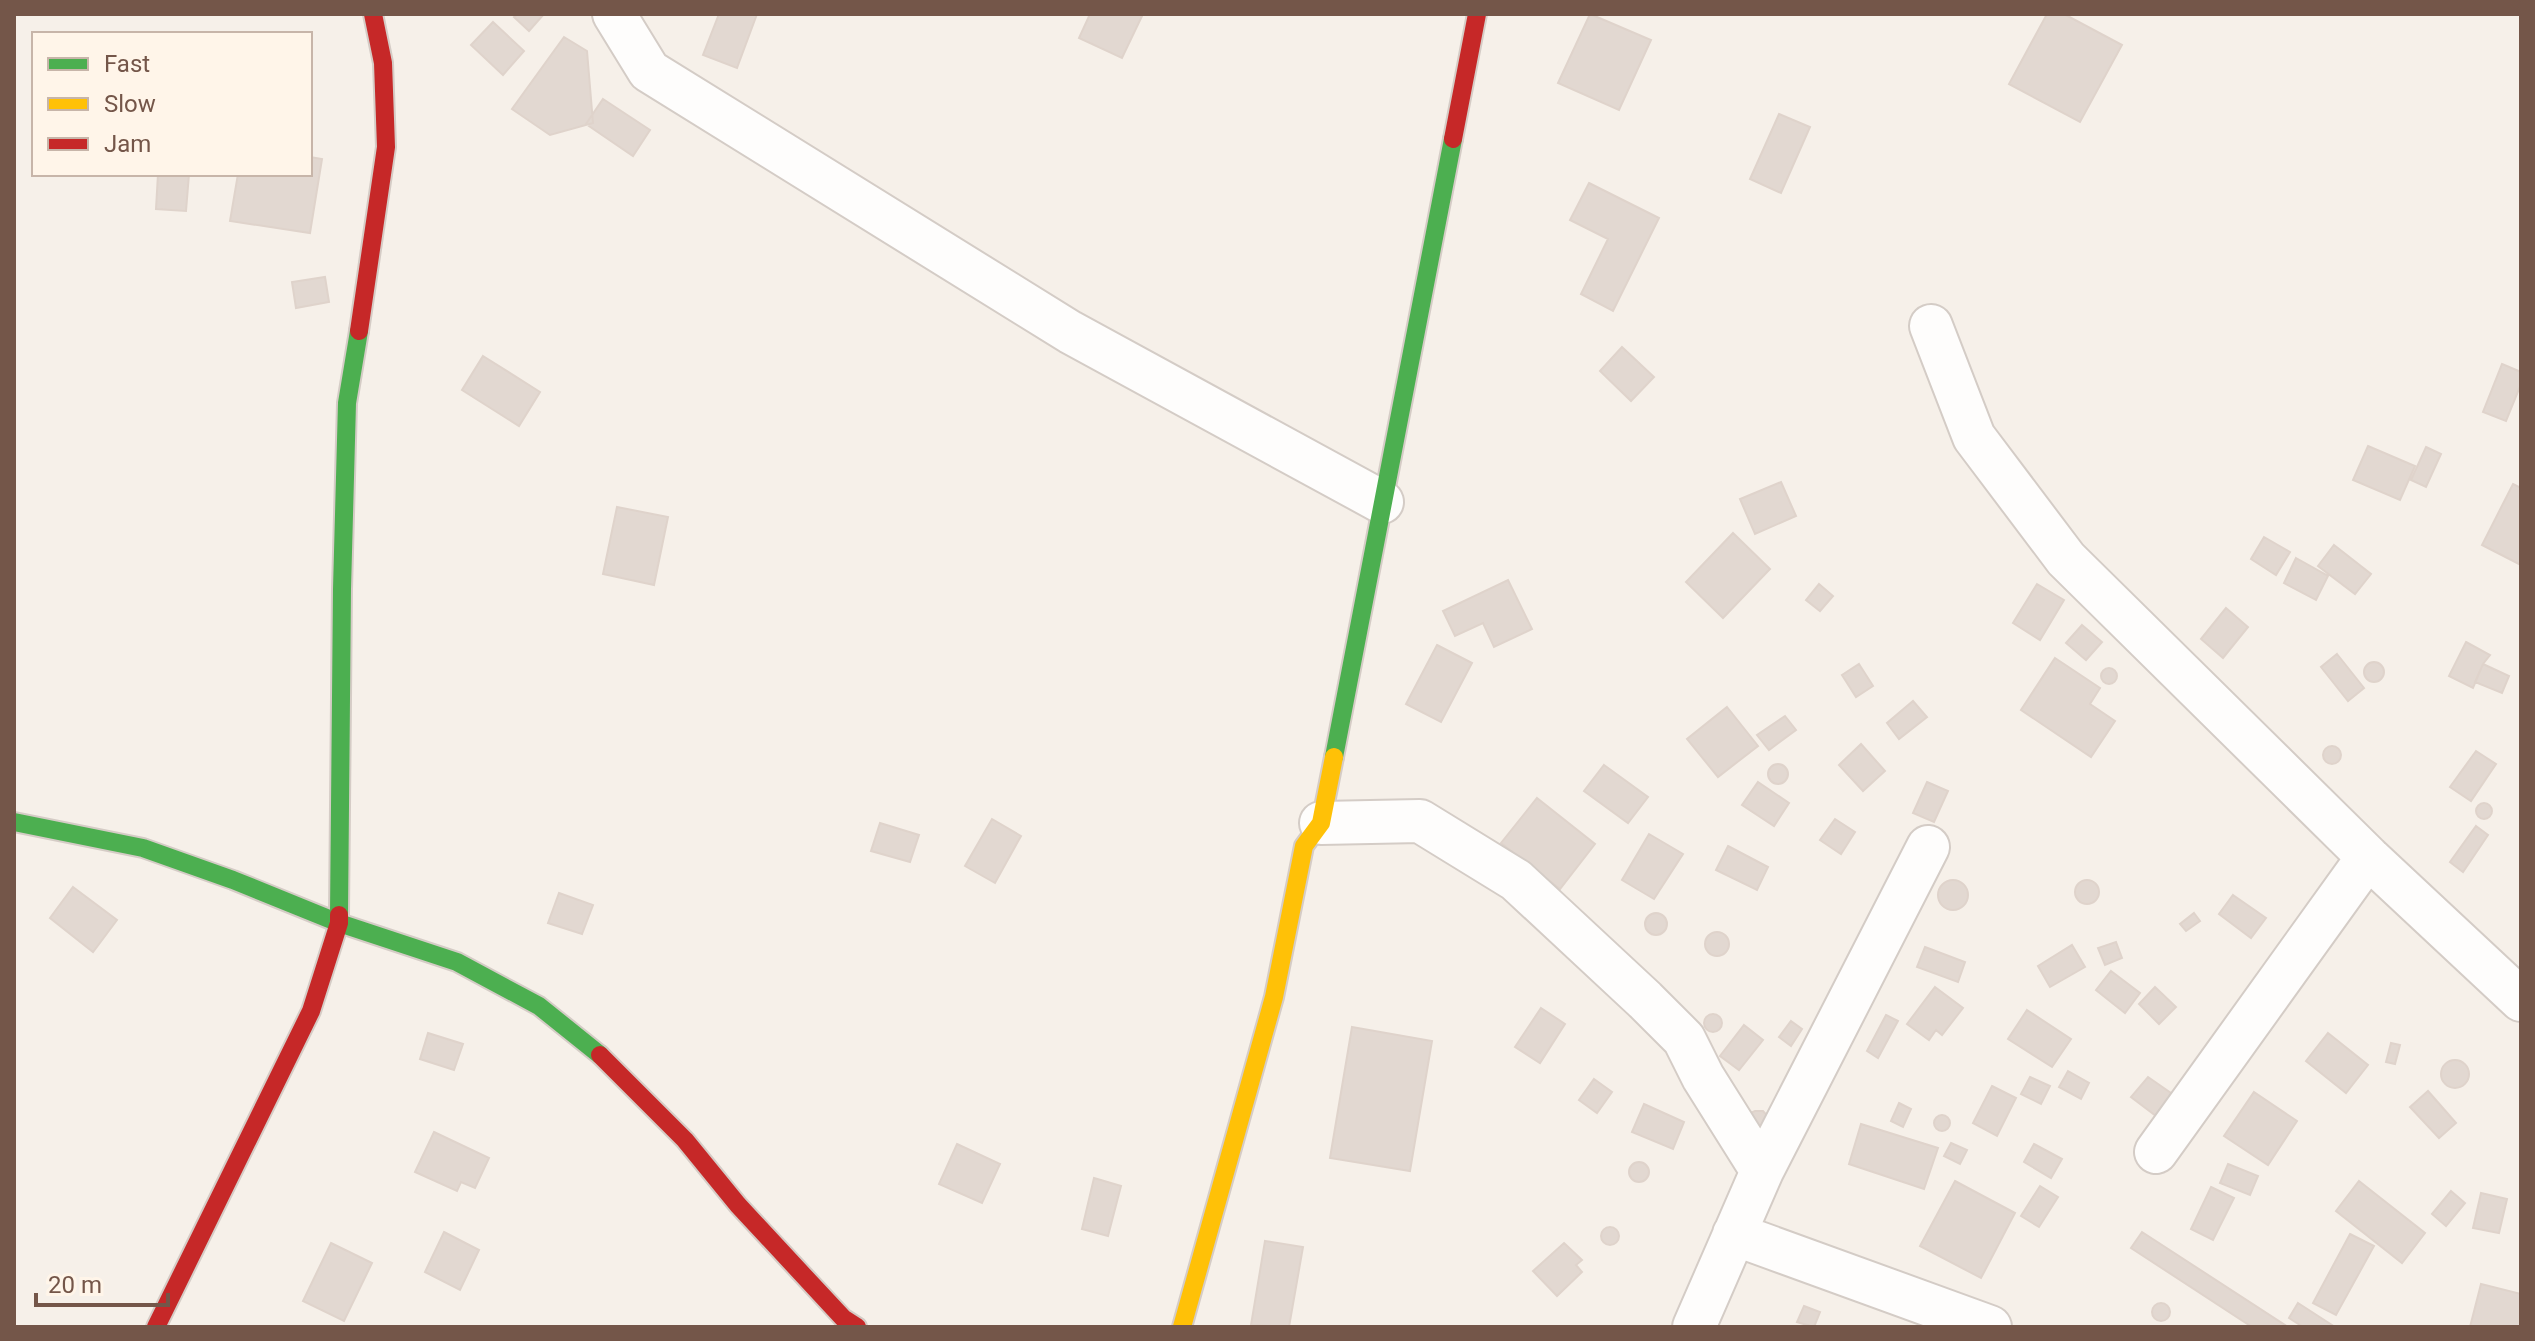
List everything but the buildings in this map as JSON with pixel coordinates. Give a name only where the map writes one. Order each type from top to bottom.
[{"type":"street","points":[[156,1327],[311,1011],[339,923],[347,403],[386,147],[383,63],[373,14]]},
{"type":"street","points":[[614,14],[649,71],[1070,332],[1382,502]]},
{"type":"street","points":[[1182,1327],[1274,997],[1304,846],[1321,823],[1477,14]]},
{"type":"street","points":[[1931,326],[1974,437],[2066,559],[2368,857],[2521,1000]]},
{"type":"street","points":[[1321,823],[1420,821],[1516,880],[1684,1039],[1703,1077],[1762,1171]]},
{"type":"street","points":[[14,822],[143,848],[339,923],[457,962],[539,1006],[582,1039],[685,1140],[738,1205],[843,1318],[857,1327]]},
{"type":"street","points":[[1694,1327],[1762,1171],[1928,847]]},
{"type":"street","points":[[2156,1152],[2368,857]]},
{"type":"street","points":[[1734,1234],[1990,1327]]},
{"type":"traffic: fast","points":[[1334,757],[1453,139]]},
{"type":"traffic: fast","points":[[339,915],[347,403],[359,331]]},
{"type":"traffic: fast","points":[[14,822],[143,848],[339,923],[457,962],[539,1006],[600,1055]]},
{"type":"traffic: slow","points":[[1182,1327],[1274,997],[1304,846],[1321,823],[1334,757]]},
{"type":"traffic: jam","points":[[359,331],[386,147],[383,63],[373,14]]},
{"type":"traffic: jam","points":[[1453,139],[1477,14]]},
{"type":"traffic: jam","points":[[156,1327],[311,1011],[339,915]]},
{"type":"traffic: jam","points":[[600,1055],[685,1140],[738,1205],[843,1318],[857,1327]]}]
